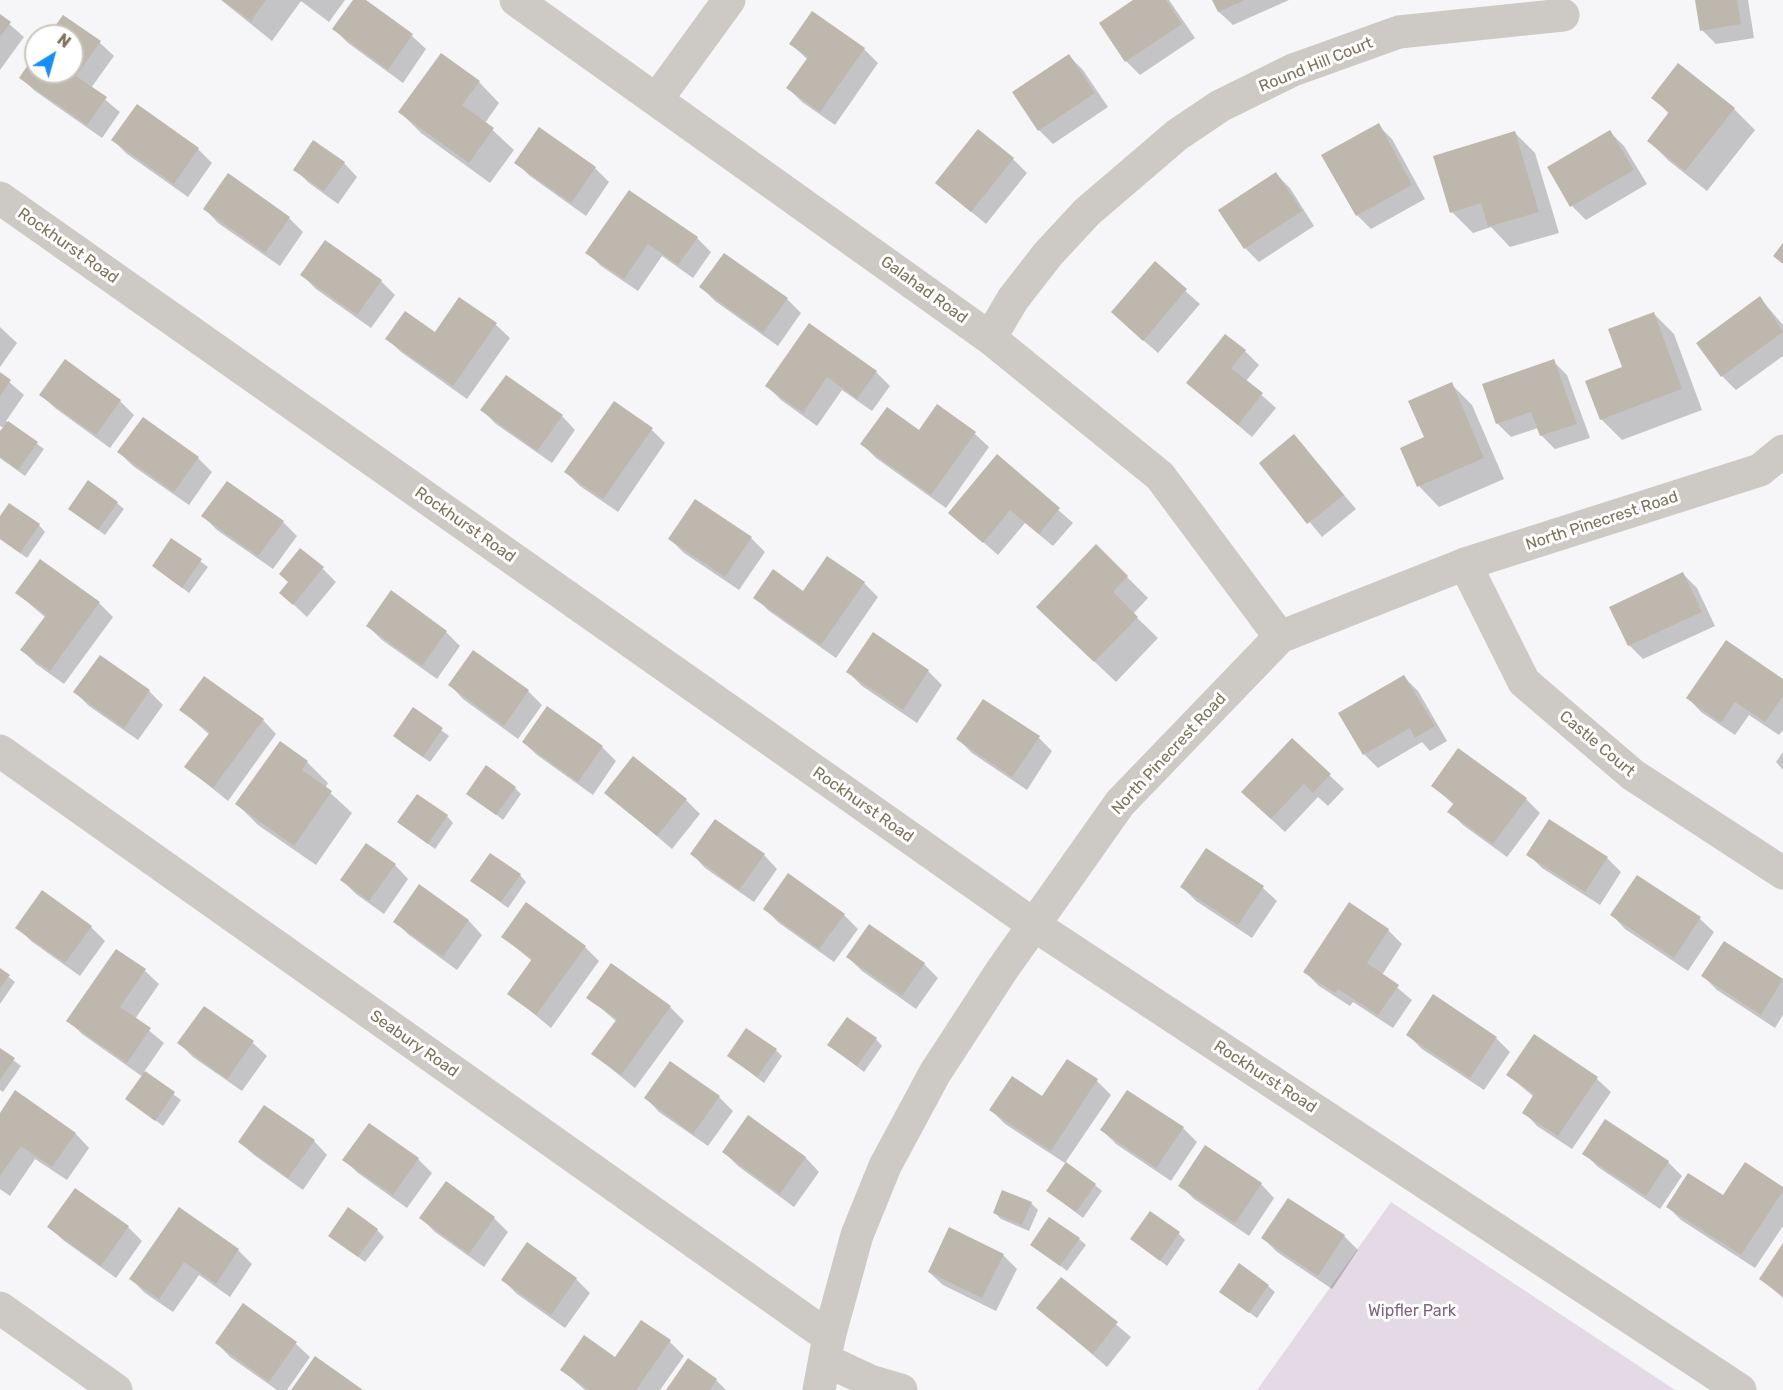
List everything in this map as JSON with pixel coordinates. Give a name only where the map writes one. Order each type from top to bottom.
[{"type":"street","name":"Galahad Road","points":[[516,0],[990,338],[1160,476],[1280,637]]},
{"type":"street","points":[[657,99],[729,0]]},
{"type":"street","name":"Round Hill Court","points":[[990,338],[1013,299],[1048,254],[1087,212],[1177,135],[1220,106],[1293,70],[1399,32],[1563,15]]},
{"type":"street","name":"Rockhurst Road","points":[[0,198],[1034,925],[1740,1390]]},
{"type":"street","name":"North Pinecrest Road","points":[[824,1362],[856,1235],[894,1149],[935,1073],[1034,925],[1120,803],[1280,637],[1465,564],[1760,470],[1783,451]]},
{"type":"street","name":"Castle Court","points":[[1465,564],[1524,682],[1633,776],[1783,873]]},
{"type":"street","name":"Seabury Road","points":[[0,750],[824,1362],[870,1381],[900,1390]]},
{"type":"street","points":[[0,1308],[116,1390]]},
{"type":"green space","name":"Wipfler Park","points":[[1391,1202],[1675,1390],[1257,1390]]},
{"type":"building","points":[[222,0],[266,0],[251,21]]},
{"type":"building","points":[[353,0],[366,0],[413,34],[388,70],[332,29]]},
{"type":"building","points":[[1133,0],[1166,0],[1182,24],[1125,62],[1099,23]]},
{"type":"building","points":[[1212,0],[1245,0],[1218,12]]},
{"type":"building","points":[[1695,0],[1737,0],[1741,24],[1700,31]]},
{"type":"building","points":[[812,11],[865,48],[820,112],[786,88],[808,57],[789,44]]},
{"type":"building","points":[[0,14],[11,22],[0,37]]},
{"type":"building","points":[[63,15],[76,24],[57,24]]},
{"type":"building","points":[[84,29],[101,41],[84,65]]},
{"type":"building","points":[[441,53],[480,81],[462,105],[494,128],[469,163],[398,112]]},
{"type":"building","points":[[1069,54],[1095,93],[1038,131],[1012,92]]},
{"type":"building","points":[[1678,63],[1735,108],[1685,171],[1647,141],[1669,112],[1651,98]]},
{"type":"building","points":[[24,71],[24,81],[19,78]]},
{"type":"building","points":[[84,81],[107,97],[87,125],[28,84],[84,84]]},
{"type":"building","points":[[137,104],[199,148],[174,184],[111,140]]},
{"type":"building","points":[[1379,123],[1412,185],[1356,216],[1321,155]]},
{"type":"building","points":[[539,127],[596,167],[571,203],[514,163]]},
{"type":"building","points":[[978,129],[1014,158],[971,212],[935,183]]},
{"type":"building","points":[[1610,130],[1634,170],[1570,207],[1547,167]]},
{"type":"building","points":[[1515,131],[1539,212],[1488,227],[1481,203],[1450,213],[1433,156]]},
{"type":"building","points":[[313,140],[345,162],[324,191],[293,170]]},
{"type":"building","points":[[1276,172],[1302,211],[1244,249],[1218,210]]},
{"type":"building","points":[[228,173],[290,217],[265,253],[203,209]]},
{"type":"building","points":[[629,190],[698,237],[678,265],[648,244],[624,279],[585,253]]},
{"type":"building","points":[[325,240],[382,280],[357,315],[300,275]]},
{"type":"building","points":[[1783,243],[1783,264],[1773,256]]},
{"type":"building","points":[[724,253],[788,298],[763,333],[699,287]]},
{"type":"building","points":[[1155,261],[1187,289],[1143,341],[1111,312]]},
{"type":"building","points":[[1760,296],[1783,332],[1721,377],[1696,343]]},
{"type":"building","points":[[459,297],[497,323],[453,386],[385,339],[405,311],[435,332]]},
{"type":"building","points":[[1654,312],[1682,389],[1600,420],[1585,381],[1622,367],[1608,329]]},
{"type":"building","points":[[809,323],[877,371],[857,399],[827,377],[803,413],[765,386]]},
{"type":"building","points":[[1225,334],[1246,350],[1231,368],[1263,393],[1238,425],[1186,383]]},
{"type":"building","points":[[65,359],[121,400],[96,435],[39,395]]},
{"type":"building","points":[[1554,359],[1577,424],[1540,436],[1531,412],[1496,424],[1482,384]]},
{"type":"building","points":[[0,372],[11,380],[0,396]]},
{"type":"building","points":[[506,375],[563,415],[537,451],[480,410]]},
{"type":"building","points":[[1452,382],[1484,458],[1417,487],[1400,448],[1424,437],[1408,401]]},
{"type":"building","points":[[614,401],[653,428],[603,499],[564,472]]},
{"type":"building","points":[[937,404],[976,432],[931,495],[860,444],[887,407],[919,430]]},
{"type":"building","points":[[143,417],[199,457],[174,492],[117,452]]},
{"type":"building","points":[[8,421],[38,442],[18,470],[0,457],[0,431]]},
{"type":"building","points":[[1294,434],[1344,495],[1307,524],[1259,463]]},
{"type":"building","points":[[997,454],[1060,508],[1039,534],[1010,510],[983,543],[948,513]]},
{"type":"building","points":[[88,480],[118,502],[98,530],[68,509]]},
{"type":"building","points":[[227,481],[284,521],[258,556],[201,516]]},
{"type":"building","points":[[695,499],[752,537],[725,577],[668,539]]},
{"type":"building","points":[[9,503],[40,524],[20,553],[0,539],[0,516]]},
{"type":"building","points":[[171,538],[202,559],[182,588],[152,566]]},
{"type":"building","points":[[1096,544],[1128,576],[1113,592],[1138,617],[1094,662],[1036,607]]},
{"type":"building","points":[[300,548],[324,567],[293,605],[279,593],[288,582],[279,574]]},
{"type":"building","points":[[827,556],[865,582],[821,645],[753,598],[773,569],[803,591]]},
{"type":"building","points":[[40,559],[100,602],[50,671],[20,650],[46,615],[15,593]]},
{"type":"building","points":[[1683,572],[1702,612],[1628,646],[1609,607]]},
{"type":"building","points":[[391,590],[447,631],[422,666],[366,626]]},
{"type":"building","points":[[873,632],[929,670],[903,710],[846,672]]},
{"type":"building","points":[[1726,640],[1783,679],[1783,696],[1765,722],[1735,702],[1721,723],[1686,698]]},
{"type":"building","points":[[473,650],[529,690],[504,726],[448,685]]},
{"type":"building","points":[[100,655],[150,690],[124,728],[73,692]]},
{"type":"building","points":[[1404,675],[1435,726],[1415,738],[1410,728],[1363,755],[1338,713]]},
{"type":"building","points":[[204,676],[264,719],[213,788],[184,767],[210,732],[179,710]]},
{"type":"building","points":[[983,699],[1040,736],[1012,777],[956,739]]},
{"type":"building","points":[[547,706],[603,746],[578,782],[522,742]]},
{"type":"building","points":[[413,707],[443,728],[423,757],[393,736]]},
{"type":"building","points":[[1292,738],[1331,774],[1313,793],[1304,784],[1271,819],[1241,792]]},
{"type":"building","points":[[280,741],[308,761],[302,770],[332,791],[294,846],[235,804]]},
{"type":"building","points":[[1458,748],[1527,798],[1493,844],[1447,812],[1454,803],[1431,786]]},
{"type":"building","points":[[633,756],[687,799],[657,836],[604,793]]},
{"type":"building","points":[[486,765],[516,787],[496,815],[466,794]]},
{"type":"building","points":[[417,794],[448,815],[428,844],[397,822]]},
{"type":"building","points":[[715,819],[765,854],[739,890],[690,854]]},
{"type":"building","points":[[1549,819],[1608,857],[1585,892],[1526,855]]},
{"type":"building","points":[[366,843],[396,864],[369,901],[340,880]]},
{"type":"building","points":[[1206,848],[1264,886],[1238,925],[1180,887]]},
{"type":"building","points":[[490,853],[521,874],[501,902],[470,881]]},
{"type":"building","points":[[788,873],[845,914],[819,949],[763,909]]},
{"type":"building","points":[[1637,875],[1701,917],[1674,958],[1610,915]]},
{"type":"building","points":[[419,884],[469,920],[443,957],[393,922]]},
{"type":"building","points":[[42,890],[92,926],[65,963],[15,928]]},
{"type":"building","points":[[526,902],[586,946],[536,1015],[507,994],[532,959],[501,937]]},
{"type":"building","points":[[1349,902],[1389,929],[1367,963],[1399,985],[1378,1015],[1338,989],[1335,993],[1303,972]]},
{"type":"building","points":[[869,924],[925,963],[902,996],[846,957]]},
{"type":"building","points":[[1724,941],[1783,979],[1761,1015],[1701,976]]},
{"type":"building","points":[[116,949],[146,969],[120,1007],[151,1028],[127,1063],[66,1021]]},
{"type":"building","points":[[611,963],[671,1006],[621,1075],[591,1054],[617,1019],[586,998]]},
{"type":"building","points":[[0,968],[10,975],[0,988]]},
{"type":"building","points":[[1433,994],[1497,1037],[1470,1078],[1406,1035]]},
{"type":"building","points":[[204,1006],[254,1041],[227,1079],[177,1043]]},
{"type":"building","points":[[847,1017],[877,1038],[857,1066],[827,1045]]},
{"type":"building","points":[[746,1028],[777,1049],[757,1077],[727,1056]]},
{"type":"building","points":[[1534,1034],[1598,1077],[1558,1136],[1522,1113],[1534,1094],[1506,1075]]},
{"type":"building","points":[[0,1048],[15,1058],[0,1080]]},
{"type":"building","points":[[1067,1059],[1098,1079],[1051,1151],[989,1110],[1012,1076],[1042,1096]]},
{"type":"building","points":[[670,1061],[720,1096],[693,1134],[644,1098]]},
{"type":"building","points":[[145,1071],[175,1092],[155,1121],[125,1099]]},
{"type":"building","points":[[15,1090],[76,1133],[52,1167],[21,1146],[0,1176],[0,1113]]},
{"type":"building","points":[[1127,1090],[1184,1127],[1156,1168],[1100,1130]]},
{"type":"building","points":[[264,1105],[315,1140],[288,1178],[238,1142]]},
{"type":"building","points":[[748,1115],[806,1157],[780,1194],[722,1152]]},
{"type":"building","points":[[1605,1119],[1669,1161],[1646,1196],[1582,1154]]},
{"type":"building","points":[[369,1123],[419,1158],[393,1195],[342,1160]]},
{"type":"building","points":[[1205,1145],[1262,1183],[1235,1223],[1178,1186]]},
{"type":"building","points":[[1066,1162],[1096,1184],[1076,1212],[1046,1191]]},
{"type":"building","points":[[1745,1162],[1783,1187],[1783,1191],[1741,1255],[1666,1207],[1688,1173],[1723,1195]]},
{"type":"building","points":[[446,1181],[495,1217],[469,1254],[419,1218]]},
{"type":"building","points":[[75,1188],[129,1226],[101,1266],[47,1227]]},
{"type":"building","points":[[1002,1190],[1032,1202],[1022,1225],[993,1213]]},
{"type":"building","points":[[1288,1198],[1345,1235],[1318,1276],[1261,1238]]},
{"type":"building","points":[[179,1207],[239,1249],[216,1284],[184,1262],[159,1299],[129,1279]]},
{"type":"building","points":[[348,1207],[378,1229],[358,1257],[328,1236]]},
{"type":"building","points":[[1150,1211],[1180,1232],[1160,1261],[1130,1239]]},
{"type":"building","points":[[1049,1217],[1080,1238],[1060,1266],[1030,1245]]},
{"type":"building","points":[[949,1227],[1004,1254],[982,1298],[928,1272]]},
{"type":"building","points":[[527,1242],[577,1278],[551,1315],[501,1280]]},
{"type":"building","points":[[1783,1243],[1783,1296],[1759,1279]]},
{"type":"building","points":[[1239,1263],[1269,1285],[1249,1313],[1219,1292]]},
{"type":"building","points":[[1061,1277],[1118,1322],[1093,1354],[1036,1308]]},
{"type":"building","points":[[243,1303],[297,1342],[269,1382],[215,1343]]},
{"type":"building","points":[[641,1320],[671,1340],[636,1390],[589,1390],[560,1370],[584,1335],[615,1357]]},
{"type":"building","points":[[315,1356],[363,1390],[291,1390]]},
{"type":"building","points":[[688,1358],[717,1379],[710,1390],[666,1390]]}]
